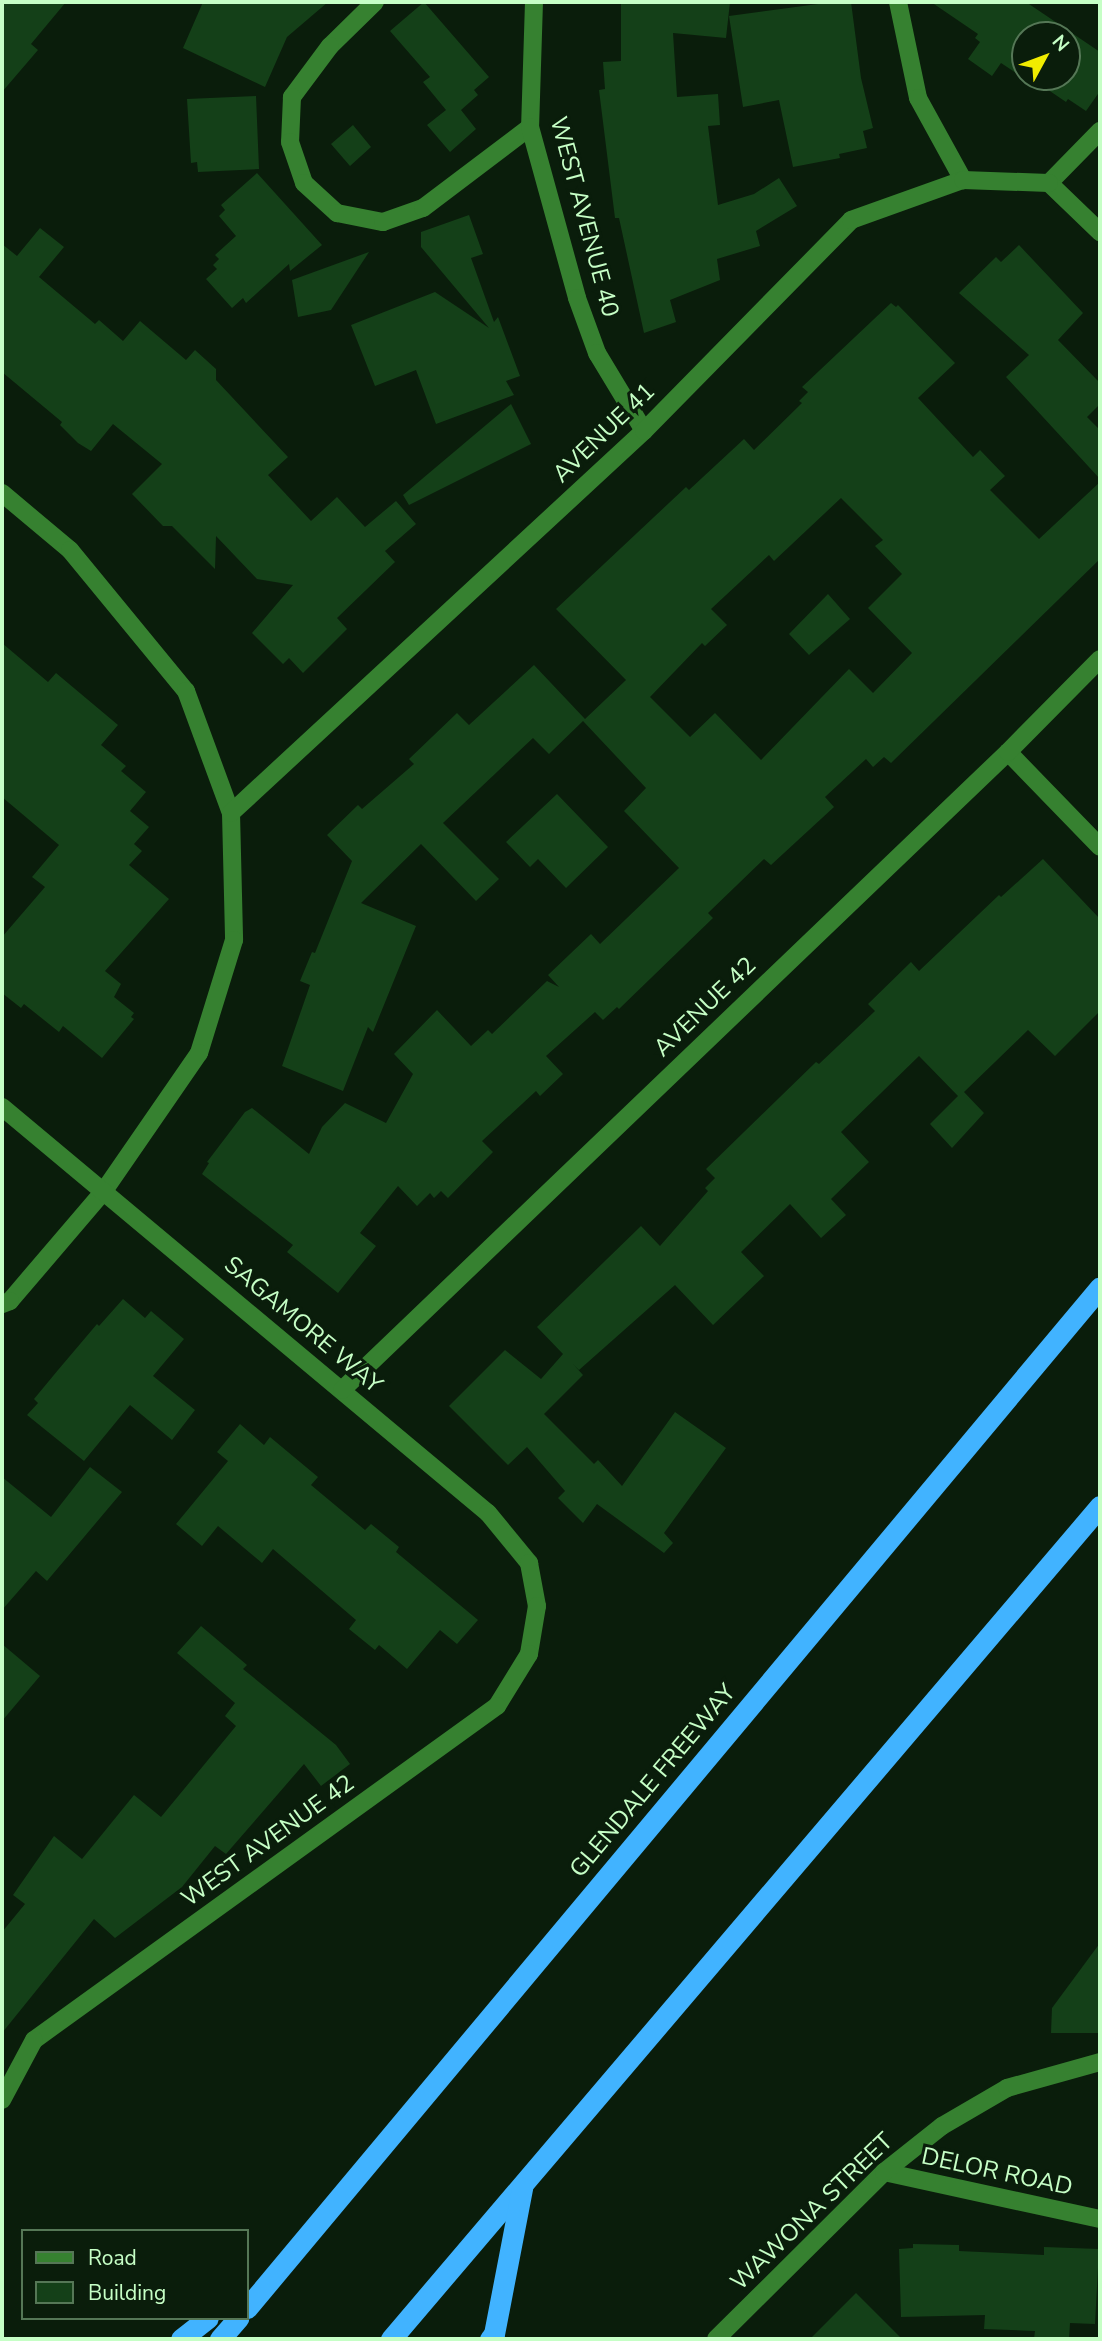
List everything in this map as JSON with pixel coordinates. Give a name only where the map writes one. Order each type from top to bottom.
[{"type":"highway","name":"GLENDALE FREEWAY","points":[[248,2307],[1100,1287]]},
{"type":"highway","points":[[391,2339],[1100,1506]]},
{"type":"highway","points":[[490,2339],[494,2334],[523,2185]]},
{"type":"highway","points":[[248,2286],[299,2246]]},
{"type":"highway","points":[[181,2339],[205,2320]]},
{"type":"highway","points":[[220,2339],[236,2320]]},
{"type":"street","points":[[375,2],[330,46],[292,97],[290,142],[304,183],[337,213],[383,222],[423,208],[530,127]]},
{"type":"street","name":"WEST AVENUE 40","points":[[534,2],[530,127],[577,299],[593,342],[644,431]]},
{"type":"street","points":[[898,2],[918,98],[963,180]]},
{"type":"street","points":[[1100,131],[1049,183],[1100,232]]},
{"type":"street","name":"AVENUE 41","points":[[231,813],[644,431],[852,220],[963,180],[1049,183]]},
{"type":"street","points":[[2,493],[70,550],[186,691],[231,813],[234,940],[199,1053],[103,1192],[4,1305]]},
{"type":"street","name":"AVENUE 42","points":[[342,1390],[1007,752],[1100,659]]},
{"type":"street","points":[[1007,752],[1100,847]]},
{"type":"street","name":"SAGAMORE WAY","points":[[2,1107],[488,1513],[529,1563],[537,1606]]},
{"type":"street","name":"WEST AVENUE 42","points":[[2,2100],[34,2040],[497,1706],[529,1654],[537,1606]]},
{"type":"street","name":"WAWONA STREET","points":[[716,2339],[884,2172],[943,2126],[1007,2088],[1100,2062]]},
{"type":"street","name":"DELOR ROAD","points":[[884,2172],[1100,2219]]},
{"type":"building","points":[[2,2],[66,2],[31,44],[38,50],[2,92]]},
{"type":"building","points":[[203,2],[328,2],[287,37],[265,87],[183,48]]},
{"type":"building","points":[[424,2],[489,77],[474,90],[478,95],[461,110],[476,129],[450,152],[427,125],[446,110],[423,82],[430,77],[390,31]]},
{"type":"building","points":[[621,2],[730,2],[726,38],[673,33],[677,97],[718,94],[720,125],[708,126],[718,205],[754,194],[779,178],[797,206],[756,231],[760,246],[717,259],[720,280],[670,300],[676,322],[644,333],[619,218],[615,218],[599,90],[605,89],[603,62],[621,61]]},
{"type":"building","points":[[851,2],[861,78],[873,128],[863,131],[867,148],[839,154],[840,158],[793,167],[779,100],[743,107],[729,16]]},
{"type":"building","points":[[931,2],[1026,2],[1054,21],[1011,21],[1011,70],[1001,63],[992,76],[968,59],[980,42],[975,38],[978,34]]},
{"type":"building","points":[[1081,39],[1100,52],[1100,91],[1086,111],[1068,99],[1066,102],[1050,91],[1081,91]]},
{"type":"building","points":[[256,96],[259,169],[198,172],[197,162],[191,163],[187,99]]},
{"type":"building","points":[[353,125],[371,147],[350,166],[331,144]]},
{"type":"building","points":[[257,173],[322,245],[290,271],[289,264],[246,303],[243,298],[232,308],[206,279],[217,269],[213,265],[219,259],[215,255],[236,236],[219,216],[225,210],[221,205]]},
{"type":"building","points":[[469,215],[483,254],[471,258],[494,322],[498,317],[520,376],[506,381],[514,395],[436,424],[416,370],[375,386],[351,325],[435,292],[489,328],[421,247],[421,232]]},
{"type":"building","points":[[40,228],[64,247],[39,277],[95,324],[99,320],[123,341],[140,321],[186,360],[195,350],[216,369],[216,380],[288,457],[268,475],[311,521],[337,497],[365,527],[396,501],[416,524],[385,551],[395,562],[337,618],[347,629],[303,673],[289,658],[283,664],[252,633],[293,585],[257,579],[216,536],[215,569],[172,526],[163,526],[132,494],[162,464],[113,424],[91,451],[78,443],[60,425],[62,422],[2,372],[2,244],[17,256]]},
{"type":"building","points":[[1019,245],[1083,313],[1058,340],[1100,383],[1100,404],[1087,417],[1100,430],[1100,479],[1006,377],[1029,355],[959,293],[996,257],[1001,262]]},
{"type":"building","points":[[369,252],[331,310],[298,317],[292,280]]},
{"type":"building","points":[[891,303],[896,307],[898,305],[955,363],[918,398],[973,457],[980,450],[1005,476],[990,490],[1039,539],[1100,482],[1100,559],[891,763],[884,757],[873,767],[866,759],[825,797],[834,807],[771,865],[764,859],[708,913],[713,918],[619,1009],[617,1007],[603,1020],[595,1012],[546,1056],[563,1074],[540,1096],[536,1091],[482,1141],[493,1152],[448,1198],[441,1191],[434,1198],[430,1193],[417,1206],[398,1186],[360,1233],[376,1246],[338,1293],[287,1252],[293,1245],[202,1174],[209,1163],[207,1162],[245,1112],[252,1108],[309,1154],[322,1127],[345,1103],[386,1123],[413,1074],[394,1054],[437,1010],[471,1046],[488,1030],[492,1034],[547,981],[559,987],[548,975],[591,934],[600,944],[679,868],[624,811],[646,788],[583,721],[549,754],[533,738],[443,823],[499,879],[476,901],[421,844],[361,903],[416,926],[373,1032],[368,1027],[343,1091],[282,1066],[310,985],[300,981],[312,952],[315,953],[352,861],[327,835],[358,805],[362,809],[414,764],[409,759],[457,713],[469,725],[534,665],[585,719],[626,680],[556,609],[686,487],[689,490],[744,439],[754,450],[802,403],[799,401],[808,392],[802,387]],"holes":[[[841,498],[883,540],[875,546],[902,574],[868,608],[912,653],[873,693],[849,669],[761,760],[715,713],[690,737],[650,697],[702,643],[705,646],[727,625],[711,609],[769,555],[774,561]]]},
{"type":"building","points":[[511,404],[531,444],[409,505],[403,495]]},
{"type":"building","points":[[828,594],[850,619],[809,655],[789,634]]},
{"type":"building","points":[[2,643],[48,682],[56,673],[118,725],[101,745],[126,766],[121,771],[146,792],[130,811],[149,827],[134,844],[142,851],[129,865],[169,899],[105,971],[121,984],[114,997],[134,1013],[131,1017],[134,1019],[102,1058],[63,1026],[59,1032],[24,1004],[21,1008],[2,993],[2,937],[45,887],[32,877],[59,845],[2,797]]},
{"type":"building","points":[[557,794],[608,847],[566,888],[538,859],[530,867],[506,842]]},
{"type":"building","points":[[1043,859],[1100,919],[1100,1011],[1055,1056],[1028,1030],[964,1092],[984,1113],[952,1148],[930,1124],[958,1096],[919,1056],[841,1132],[869,1162],[831,1199],[846,1215],[821,1238],[790,1204],[741,1252],[764,1276],[713,1325],[675,1285],[579,1370],[573,1364],[583,1375],[544,1414],[594,1464],[598,1460],[622,1486],[675,1412],[726,1448],[664,1533],[673,1543],[664,1553],[597,1504],[583,1523],[558,1498],[565,1491],[527,1447],[508,1465],[449,1406],[505,1350],[541,1379],[563,1354],[537,1327],[641,1226],[660,1246],[708,1191],[705,1188],[715,1178],[706,1169],[816,1062],[819,1064],[875,1011],[868,1004],[911,962],[919,971],[999,895],[1001,897]]},
{"type":"building","points":[[123,1299],[145,1318],[151,1311],[184,1339],[153,1376],[195,1410],[172,1440],[130,1405],[84,1461],[27,1415],[38,1403],[34,1399],[58,1370],[97,1324],[99,1326]]},
{"type":"building","points":[[240,1424],[264,1445],[270,1437],[318,1477],[311,1485],[365,1530],[371,1524],[399,1547],[396,1552],[478,1620],[457,1644],[440,1630],[407,1669],[379,1645],[375,1650],[349,1629],[356,1620],[273,1549],[262,1563],[218,1526],[202,1546],[176,1524],[228,1461],[217,1452]]},
{"type":"building","points":[[90,1467],[122,1492],[47,1581],[36,1571],[2,1610],[2,1477],[51,1517]]},
{"type":"building","points":[[201,1626],[247,1665],[243,1669],[336,1745],[350,1764],[321,1786],[304,1764],[226,1854],[215,1846],[182,1887],[115,1938],[94,1919],[2,2033],[2,1932],[25,1904],[13,1895],[54,1836],[82,1859],[134,1795],[161,1817],[236,1726],[225,1716],[235,1703],[177,1653]]},
{"type":"building","points":[[2,1644],[40,1676],[2,1721]]},
{"type":"building","points":[[1100,1943],[1100,2033],[1051,2033],[1052,2008]]},
{"type":"building","points":[[913,2244],[959,2245],[959,2251],[1044,2255],[1044,2247],[1099,2249],[1095,2324],[1070,2323],[1069,2339],[1034,2339],[1035,2331],[984,2329],[985,2315],[901,2317],[899,2249],[913,2248]]},
{"type":"building","points":[[856,2293],[902,2339],[810,2339]]}]
